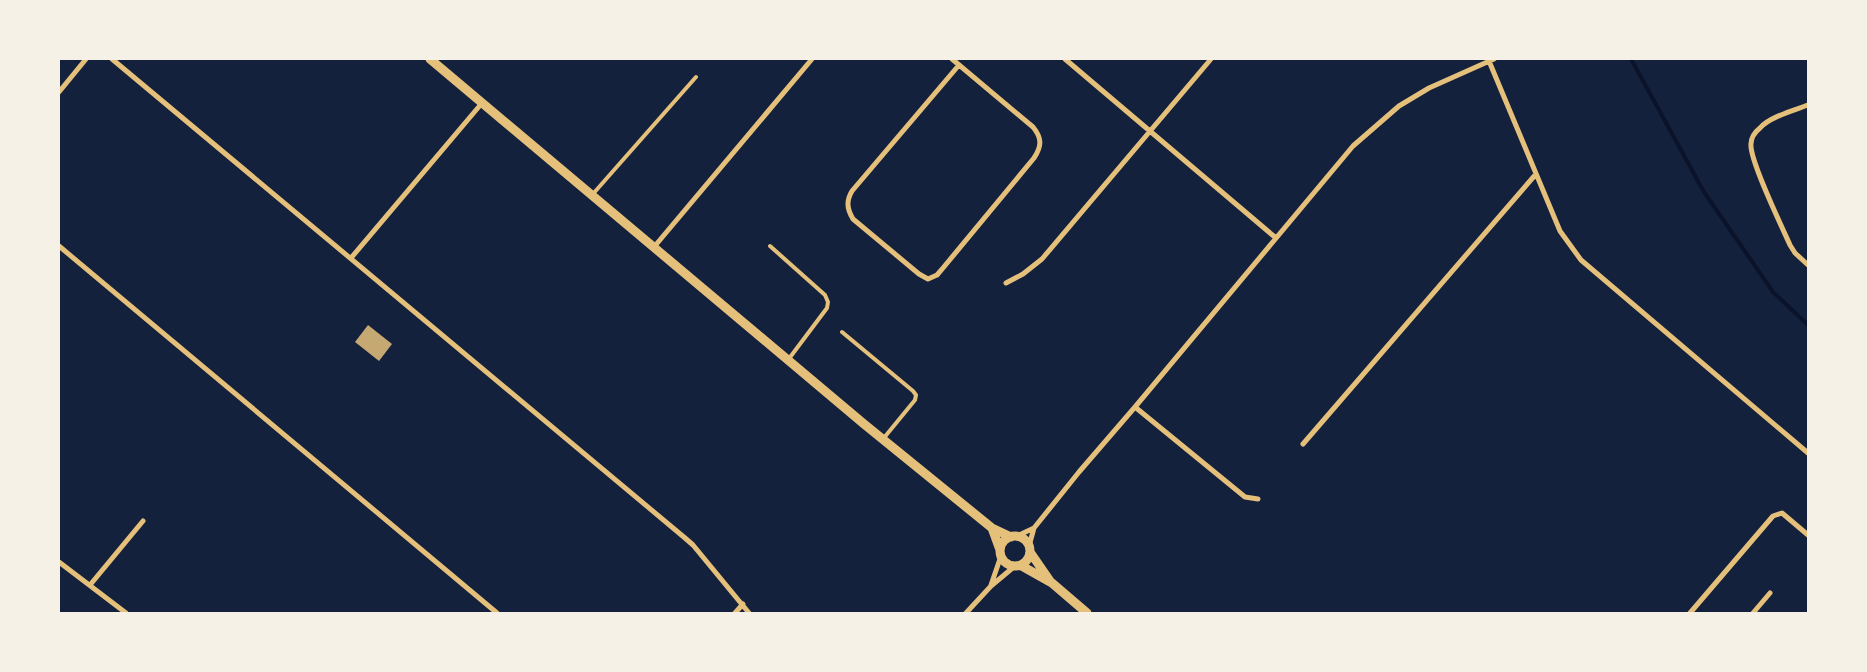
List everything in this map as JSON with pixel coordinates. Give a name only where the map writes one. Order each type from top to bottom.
[{"type":"street","points":[[59,92],[86,59]]},
{"type":"street","points":[[112,59],[690,542],[749,613]]},
{"type":"street","points":[[430,59],[788,360],[992,528],[1022,538],[1052,583]]},
{"type":"street","points":[[654,247],[812,59]]},
{"type":"street","points":[[952,59],[1033,127],[1039,138],[1040,149],[937,275],[928,278],[919,274],[853,219],[848,210],[848,200],[852,191],[959,65]]},
{"type":"street","points":[[1065,59],[1276,238]]},
{"type":"street","points":[[1006,282],[1024,274],[1042,259],[1211,59]]},
{"type":"street","points":[[966,613],[991,586],[1027,560],[1034,528],[1353,146],[1376,124],[1399,106],[1429,88],[1492,60],[1560,231],[1581,260],[1808,453]]},
{"type":"street","points":[[351,258],[482,103]]},
{"type":"street","points":[[1808,105],[1763,124],[1752,137],[1750,143],[1757,168],[1790,245],[1795,253],[1808,265]]},
{"type":"street","points":[[1303,444],[1536,174]]},
{"type":"street","points":[[59,246],[497,613]]},
{"type":"street","points":[[1136,407],[1245,497],[1258,499]]},
{"type":"street","points":[[1690,613],[1773,516],[1782,513],[1808,535]]},
{"type":"street","points":[[90,585],[143,521]]},
{"type":"street","points":[[992,528],[1000,553],[1009,565],[1018,566],[1052,583],[1087,613]]},
{"type":"street","points":[[991,586],[1002,544],[1014,536],[1034,528]]},
{"type":"street","points":[[59,562],[126,613]]},
{"type":"street","points":[[1752,613],[1770,593]]},
{"type":"street","points":[[735,613],[743,604]]},
{"type":"lane","points":[[592,195],[696,77]]},
{"type":"lane","points":[[770,246],[825,295],[828,302],[827,308],[788,360]]},
{"type":"lane","points":[[842,332],[916,395],[915,400],[883,439]]},
{"type":"building","points":[[368,325],[392,344],[379,361],[355,342]]},
{"type":"waterway","points":[[1631,59],[1704,192],[1773,292],[1808,325]]}]
